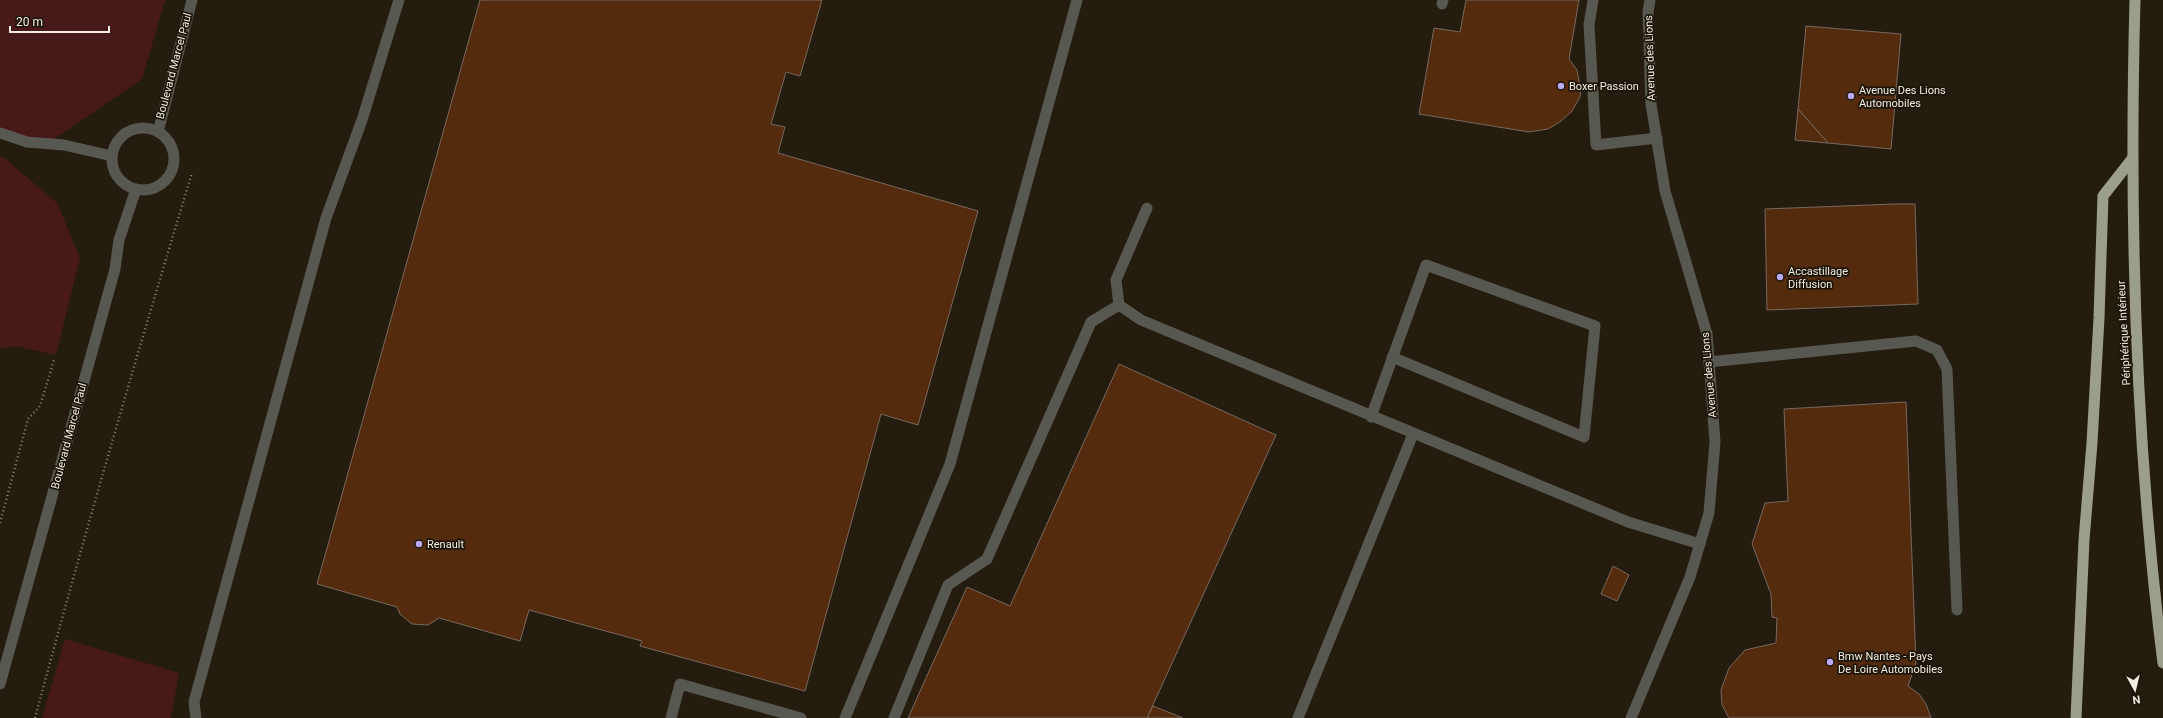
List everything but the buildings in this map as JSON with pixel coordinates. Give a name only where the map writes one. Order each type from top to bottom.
[{"type":"highway","name":"Périphérique Intérieur","points":[[2135,0],[2132,159],[2135,301],[2142,437],[2163,663]]},
{"type":"highway","points":[[2076,718],[2084,540],[2099,318],[2103,196],[2132,159]]},
{"type":"street","name":"Boulevard Marcel Paul","points":[[158,132],[192,0]]},
{"type":"street","points":[[196,718],[194,702],[326,218],[362,120],[399,0]]},
{"type":"street","points":[[846,718],[950,464],[1077,0]]},
{"type":"street","points":[[1593,0],[1589,25],[1596,145],[1657,138]]},
{"type":"street","name":"Avenue des Lions","points":[[1631,718],[1690,577],[1709,512],[1715,442],[1707,334],[1665,191],[1651,104],[1648,12],[1650,0]]},
{"type":"street","points":[[138,128],[158,132],[168,140],[172,146],[173,166],[170,174],[159,185],[152,188],[136,189],[126,184],[118,176],[113,167],[112,156],[115,146],[121,137],[138,128]]},
{"type":"street","points":[[0,133],[27,142],[64,145],[112,156]]},
{"type":"street","name":"Boulevard Marcel Paul","points":[[0,684],[116,269],[119,240],[123,224],[136,189]]},
{"type":"street","points":[[1147,208],[1116,280],[1119,305],[1140,320],[1371,417],[1628,522],[1700,544]]},
{"type":"street","points":[[1371,417],[1392,357],[1426,265],[1595,326],[1584,437],[1392,357]]},
{"type":"street","points":[[894,718],[948,585],[987,559],[1092,322],[1119,305]]},
{"type":"street","points":[[1709,362],[1916,341],[1937,350],[1947,369],[1957,610]]},
{"type":"street","points":[[1298,718],[1413,434]]},
{"type":"street","points":[[671,718],[680,684],[801,718]]},
{"type":"path","points":[[35,718],[126,391],[192,173]]},
{"type":"path","points":[[0,523],[28,419],[40,406],[54,360]]},
{"type":"shaded area","points":[[0,0],[165,0],[142,79],[41,148],[0,131]]},
{"type":"shaded area","points":[[0,156],[57,203],[80,258],[56,355],[15,346],[0,349]]},
{"type":"shaded area","points":[[65,639],[179,673],[171,718],[42,718]]},
{"type":"place","name":"Boxer Passion","points":[[1561,86]]},
{"type":"place","name":"Avenue Des Lions Automobiles","points":[[1851,96]]},
{"type":"place","name":"Accastillage Diffusion","points":[[1780,277]]},
{"type":"place","name":"Renault","points":[[419,544]]},
{"type":"place","name":"Bmw Nantes - Pays De Loire Automobiles","points":[[1830,662]]}]
